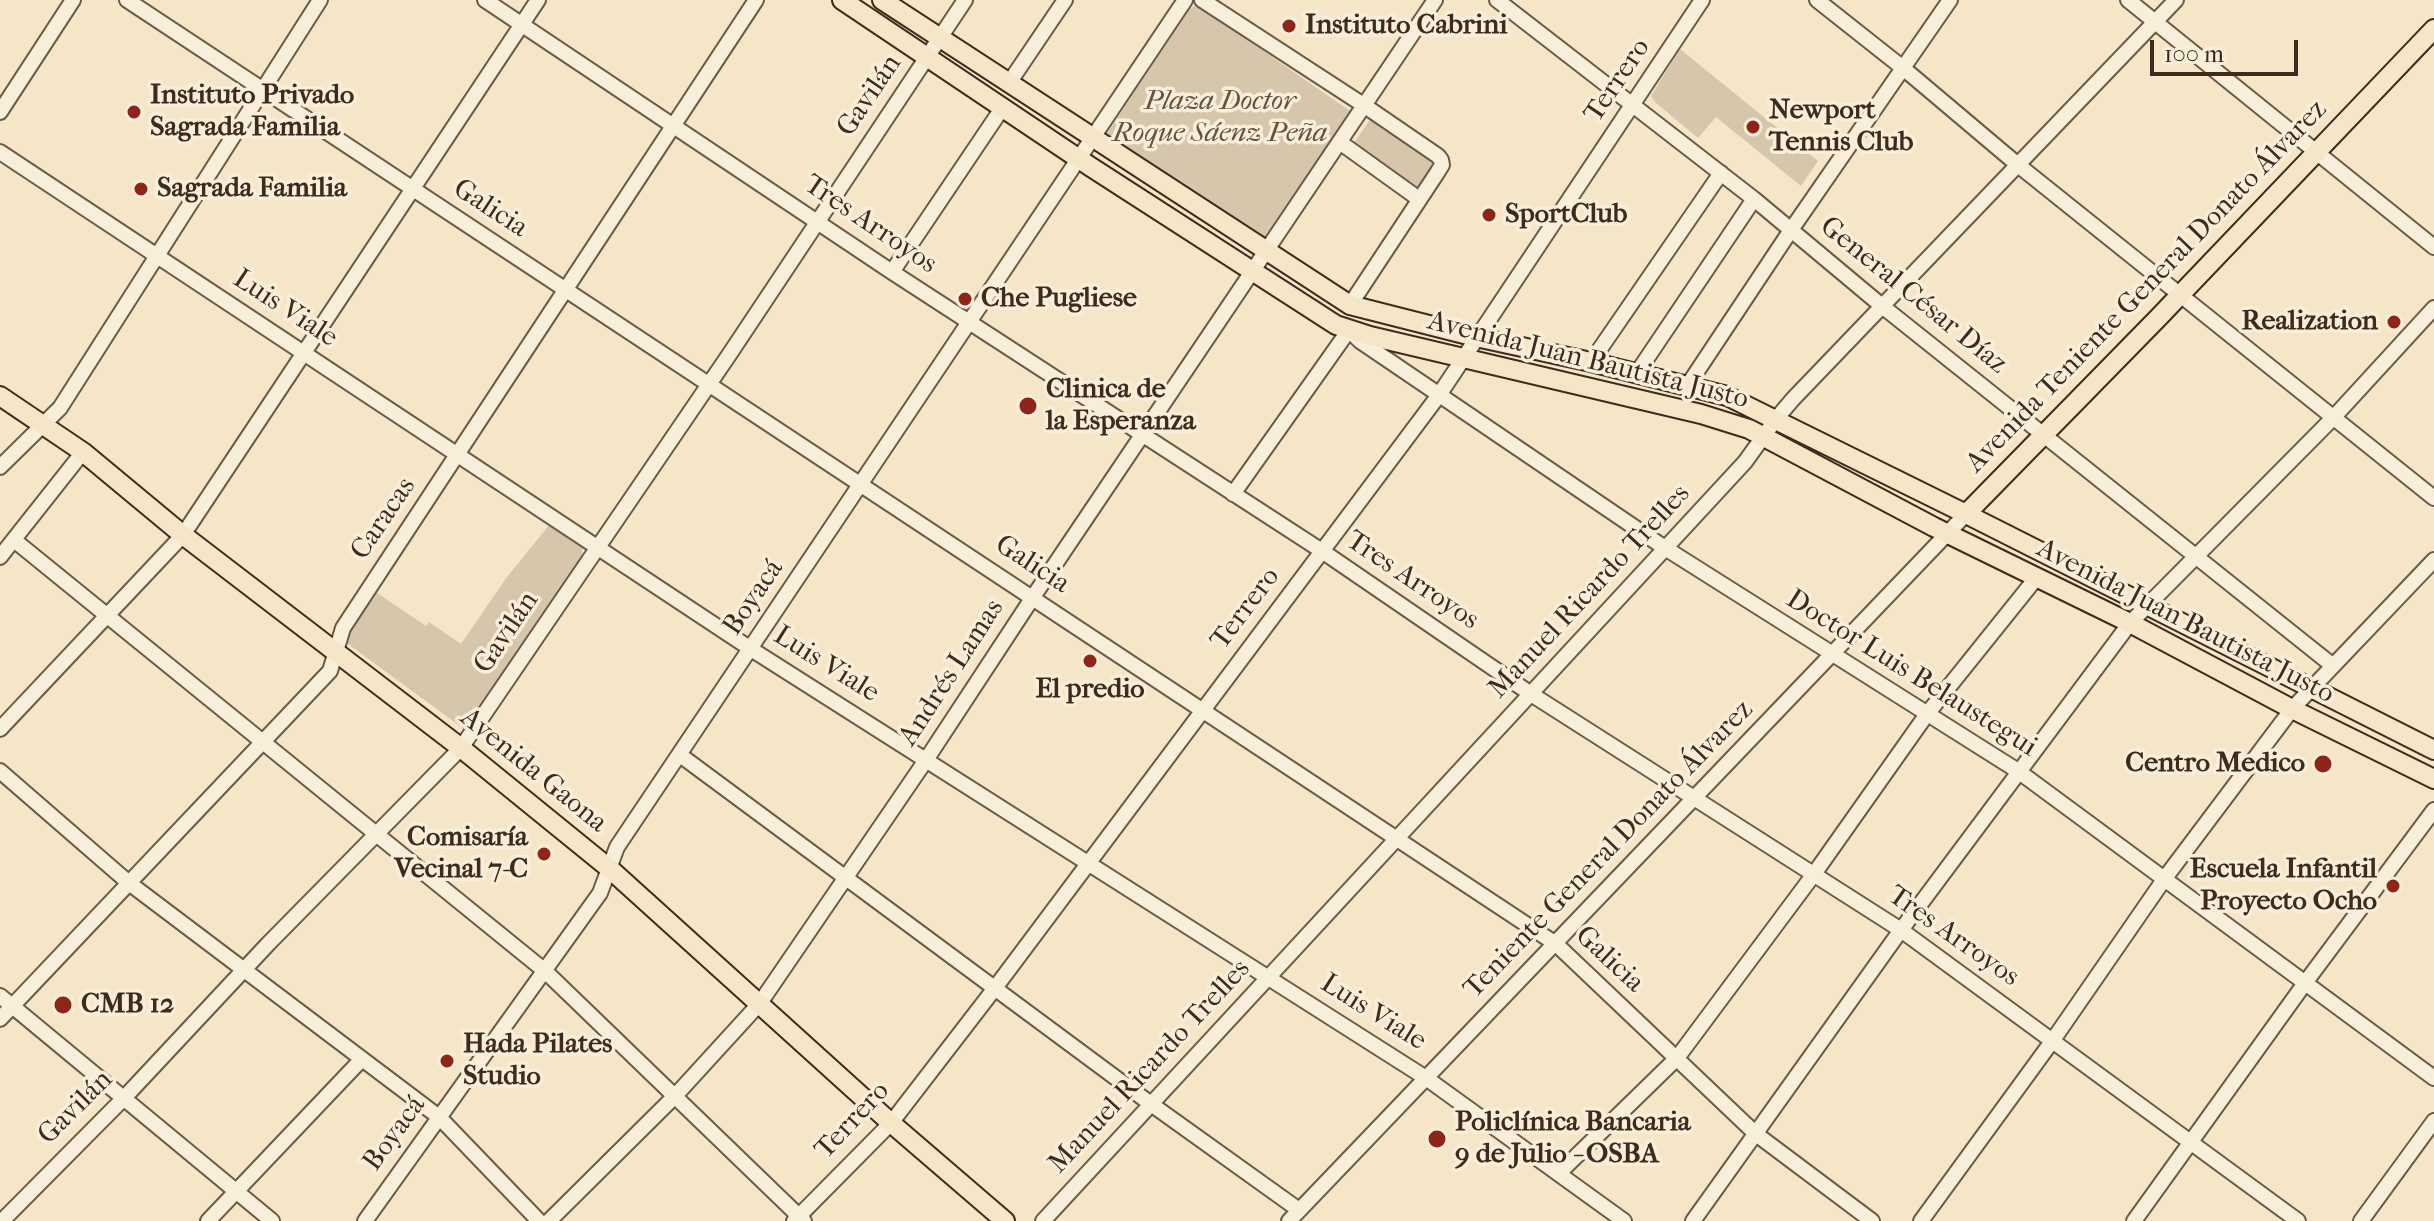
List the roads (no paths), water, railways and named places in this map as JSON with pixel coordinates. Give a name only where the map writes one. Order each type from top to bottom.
[{"type":"main road","name":"Avenida Juan Bautista Justo","points":[[842,0],[1080,159],[1324,317],[1349,330],[1701,414],[1749,429],[2434,779]]},
{"type":"main road","name":"Avenida Juan Bautista Justo","points":[[882,0],[1350,305],[1727,396],[2434,750]]},
{"type":"main road","name":"Avenida Teniente General Donato Álvarez","points":[[1966,514],[2434,29]]},
{"type":"main road","name":"Avenida Gaona","points":[[0,396],[83,452],[183,535],[461,748],[610,869],[891,1123],[1005,1221]]},
{"type":"street","points":[[0,112],[73,0]]},
{"type":"street","name":"Galicia","points":[[127,0],[1556,944],[1756,1134],[1872,1221]]},
{"type":"street","name":"Tres Arroyos","points":[[485,0],[892,272],[1322,551],[1531,694],[1901,930],[2298,1221]]},
{"type":"street","points":[[0,729],[183,535],[538,0]]},
{"type":"street","name":"Caracas","points":[[0,1019],[330,671],[343,628],[756,0]]},
{"type":"street","name":"Gavilán","points":[[2,1221],[461,748],[818,223],[965,0]]},
{"type":"street","points":[[1009,83],[1065,0]]},
{"type":"street","name":"Boyacá","points":[[365,1221],[600,893],[617,847],[1185,0]]},
{"type":"street","points":[[1202,0],[1438,156],[1442,165],[1350,305]]},
{"type":"street","name":"Andrés Lamas","points":[[549,1221],[675,1096],[760,1003],[1435,0]]},
{"type":"street","name":"General César Díaz","points":[[1497,0],[1754,199],[1882,306],[2332,665]]},
{"type":"street","name":"Terrero","points":[[799,1219],[891,1123],[1439,395],[1702,0]]},
{"type":"street","points":[[1817,0],[2434,498]]},
{"type":"street","points":[[1688,385],[1950,0]]},
{"type":"street","points":[[2128,0],[2434,247]]},
{"type":"street","name":"Manuel Ricardo Trelles","points":[[1043,1221],[1745,462],[1776,419],[2176,0]]},
{"type":"street","points":[[0,467],[60,408],[158,256],[314,2]]},
{"type":"street","points":[[892,272],[1003,107]]},
{"type":"street","points":[[1341,143],[1419,199]]},
{"type":"street","name":"Luis Viale","points":[[0,152],[751,649],[1426,1078],[1624,1221]]},
{"type":"street","points":[[1591,362],[1721,173]]},
{"type":"street","points":[[1637,373],[1754,199]]},
{"type":"street","points":[[1693,1221],[1901,930],[2130,623],[2333,418],[2434,308]]},
{"type":"street","points":[[1233,494],[1349,330]]},
{"type":"street","name":"Doctor Luis Belaustegui","points":[[1349,330],[1360,341],[1665,548],[2018,771],[2434,1078]]},
{"type":"street","points":[[0,557],[83,452]]},
{"type":"street","name":"Teniente General Donato Álvarez","points":[[1294,1216],[1966,514]]},
{"type":"street","points":[[14,540],[545,971],[799,1219]]},
{"type":"street","points":[[1921,1221],[2053,1040],[2165,878],[2292,709],[2434,560]]},
{"type":"street","points":[[1559,1173],[1677,1058],[1814,874],[1927,714],[2037,577]]},
{"type":"street","points":[[680,755],[1151,1104],[1294,1216]]},
{"type":"street","points":[[0,771],[129,883],[439,1117],[539,1221]]},
{"type":"street","points":[[2134,1221],[2434,810]]},
{"type":"street","points":[[0,996],[272,1221]]},
{"type":"street","points":[[208,1221],[362,1059]]},
{"type":"street","points":[[2361,1221],[2434,1121]]},
{"type":"place","name":"Instituto Cabrini","points":[[1289,26]]},
{"type":"place","name":"Instituto Privado Sagrada Familia","points":[[134,112]]},
{"type":"place","name":"Newport Tennis Club","points":[[1753,127]]},
{"type":"place","name":"Sagrada Familia","points":[[141,189]]},
{"type":"place","name":"SportClub","points":[[1489,215]]},
{"type":"place","name":"Che Pugliese","points":[[965,299]]},
{"type":"place","name":"Realization","points":[[2394,322]]},
{"type":"place","name":"Clinica de la Esperanza","points":[[1028,406]]},
{"type":"place","name":"El predio","points":[[1090,661]]},
{"type":"place","name":"Centro Medico","points":[[2323,764]]},
{"type":"place","name":"Comisaría Vecinal 7-C","points":[[544,854]]},
{"type":"place","name":"Escuela Infantil Proyecto Ocho","points":[[2393,886]]},
{"type":"place","name":"CMB 12","points":[[63,1005]]},
{"type":"place","name":"Hada Pilates Studio","points":[[447,1061]]},
{"type":"place","name":"Policlínica Bancaria 9 de Julio - OSBA","points":[[1437,1139]]},
{"type":"park label","name":"Plaza Doctor Roque Sáenz Peña","points":[[1220,118]]}]
